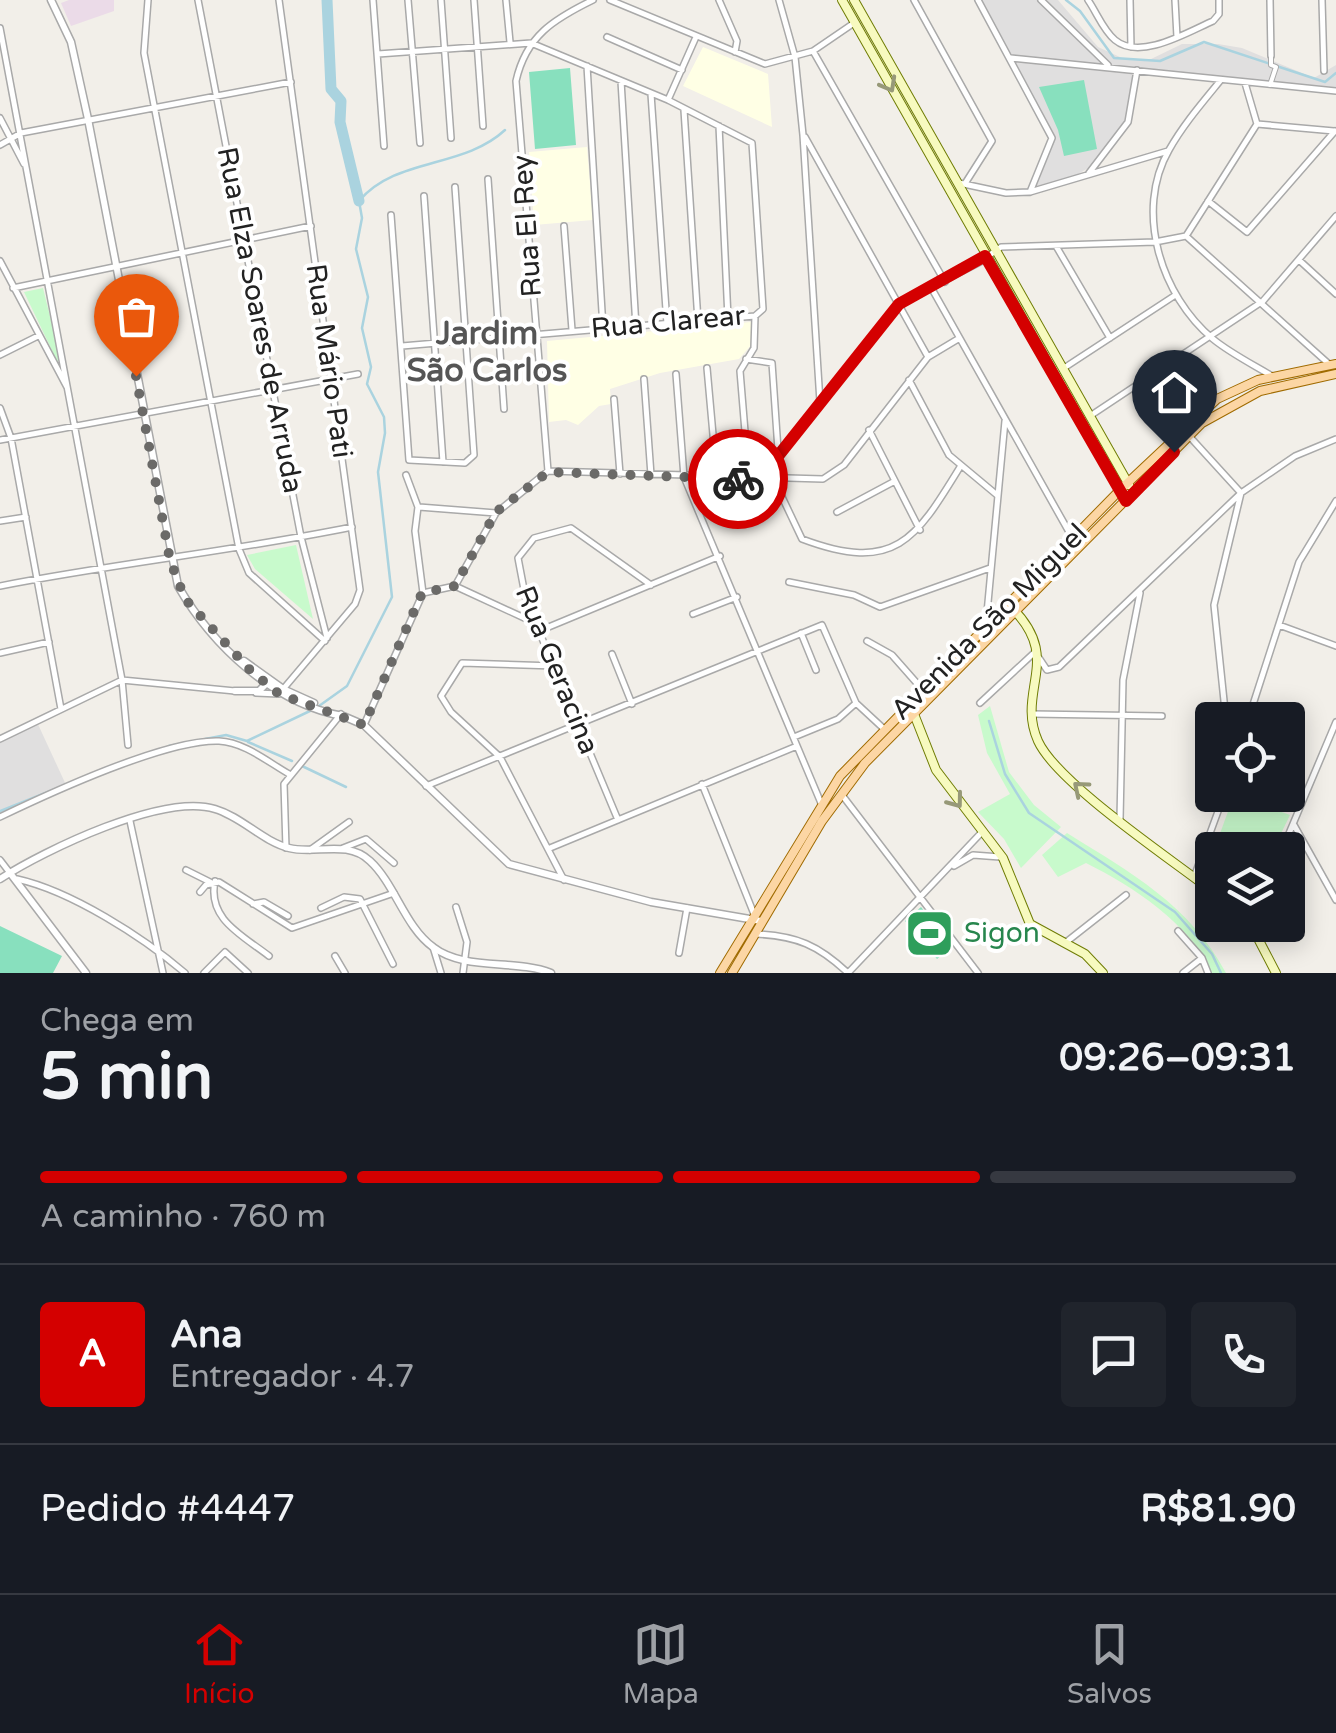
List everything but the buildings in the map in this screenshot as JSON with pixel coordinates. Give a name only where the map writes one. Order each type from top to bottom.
[{"type":"main road","points":[[842,0],[1126,501]]},
{"type":"main road","points":[[854,0],[961,183],[1088,417],[1135,492]]},
{"type":"main road","name":"Avenida São Miguel","points":[[756,918],[840,792],[1073,539],[1203,410],[1272,376],[1333,364]]},
{"type":"main road","name":"Avenida São Miguel","points":[[732,973],[748,933],[821,803],[882,728],[1216,412],[1245,396],[1336,374]]},
{"type":"main road","points":[[1012,608],[1038,654],[1032,714],[1046,755],[1071,781],[1194,876]]},
{"type":"main road","points":[[920,691],[914,714],[936,770],[1002,858],[1030,924],[1085,954],[1103,973]]},
{"type":"main road","name":"Avenida São Miguel","points":[[720,973],[748,933]]},
{"type":"main road","points":[[1260,942],[1276,973]]},
{"type":"street","points":[[51,0],[70,42],[88,120],[170,560],[192,608],[264,684],[364,725],[501,860],[564,880],[687,908],[756,918]]},
{"type":"street","points":[[148,0],[144,53],[238,549],[248,573],[326,639]]},
{"type":"street","name":"Rua Elza Soares de Arruda","points":[[198,0],[302,537],[326,639]]},
{"type":"street","name":"Rua Mário Pati","points":[[279,0],[359,598],[281,692]]},
{"type":"street","points":[[373,0],[384,146]]},
{"type":"street","points":[[408,0],[420,143]]},
{"type":"street","points":[[442,0],[451,138]]},
{"type":"street","points":[[474,0],[483,126]]},
{"type":"street","points":[[506,0],[510,43]]},
{"type":"street","points":[[378,54],[531,42],[556,18],[593,0]]},
{"type":"street","points":[[610,0],[765,64],[813,51],[864,18]]},
{"type":"street","points":[[719,0],[738,40],[734,54]]},
{"type":"street","points":[[779,0],[795,58],[804,135],[820,402]]},
{"type":"street","points":[[914,0],[992,141],[961,183],[993,191],[1030,192],[1168,151]]},
{"type":"street","points":[[978,0],[1052,138],[1030,192]]},
{"type":"street","points":[[1042,0],[1110,68]]},
{"type":"street","points":[[1088,0],[1110,34],[1132,47],[1213,21],[1219,0]]},
{"type":"street","points":[[1130,0],[1132,47]]},
{"type":"street","points":[[1175,0],[1176,36]]},
{"type":"street","points":[[1270,0],[1271,60],[1276,67],[1270,85]]},
{"type":"street","points":[[1322,0],[1324,71]]},
{"type":"street","points":[[0,28],[122,680],[128,745]]},
{"type":"street","points":[[607,36],[682,70]]},
{"type":"street","points":[[668,100],[696,37]]},
{"type":"street","name":"Rua Clarear","points":[[402,346],[728,319],[756,316],[763,309],[754,147],[747,139],[668,100],[531,42]]},
{"type":"street","name":"Rua El Rey","points":[[531,42],[516,81],[548,472]]},
{"type":"street","points":[[813,51],[945,282]]},
{"type":"street","points":[[1011,58],[1336,90]]},
{"type":"street","points":[[587,66],[604,328]]},
{"type":"street","points":[[1090,173],[1128,122],[1137,70]]},
{"type":"street","points":[[621,81],[636,326]]},
{"type":"street","points":[[1220,81],[1168,151],[1156,192],[1155,242],[1174,296],[1210,338],[1272,376]]},
{"type":"street","points":[[0,145],[21,133],[291,82]]},
{"type":"street","points":[[759,480],[899,304],[945,282],[994,250],[1155,242],[1186,236],[1257,124],[1245,83]]},
{"type":"street","points":[[651,94],[668,324]]},
{"type":"street","points":[[684,110],[698,321]]},
{"type":"street","points":[[0,118],[25,167]]},
{"type":"street","points":[[1257,124],[1336,131]]},
{"type":"street","points":[[719,126],[728,319]]},
{"type":"street","points":[[1208,201],[1246,232],[1336,131]]},
{"type":"street","points":[[804,135],[928,356]]},
{"type":"street","points":[[488,179],[504,409]]},
{"type":"street","points":[[391,215],[411,461],[469,462],[474,455],[454,186]]},
{"type":"street","points":[[424,196],[443,462]]},
{"type":"street","points":[[1088,417],[1263,301],[1336,216]]},
{"type":"street","points":[[14,288],[311,226]]},
{"type":"street","points":[[564,226],[572,330]]},
{"type":"street","points":[[1186,236],[1333,364]]},
{"type":"street","points":[[1056,246],[1110,338]]},
{"type":"street","points":[[1299,260],[1336,294]]},
{"type":"street","points":[[0,261],[68,390]]},
{"type":"street","points":[[932,289],[1073,539]]},
{"type":"street","points":[[1062,370],[1174,296]]},
{"type":"street","points":[[749,480],[740,371],[754,348],[756,316]]},
{"type":"street","points":[[0,355],[38,336]]},
{"type":"street","points":[[455,586],[496,512],[548,472],[749,480],[834,475],[928,356],[958,339]]},
{"type":"street","points":[[746,360],[772,363],[778,453]]},
{"type":"street","points":[[707,368],[717,478]]},
{"type":"street","points":[[0,440],[358,374]]},
{"type":"street","points":[[676,374],[684,477],[821,803]]},
{"type":"street","points":[[644,379],[651,476]]},
{"type":"street","points":[[909,380],[941,442],[960,467],[997,495]]},
{"type":"street","points":[[614,399],[620,474]]},
{"type":"street","points":[[0,408],[11,438],[61,710]]},
{"type":"street","points":[[993,620],[986,613],[1006,421]]},
{"type":"street","points":[[869,430],[920,530]]},
{"type":"street","points":[[1189,436],[1240,492]]},
{"type":"street","points":[[980,704],[1038,654],[1047,670],[1059,667],[1240,492],[1295,456],[1336,438]]},
{"type":"street","points":[[774,480],[796,533],[809,541],[875,551],[920,530],[960,467]]},
{"type":"street","points":[[364,725],[422,593],[416,531],[418,507],[406,475]]},
{"type":"street","points":[[837,512],[895,480]]},
{"type":"street","points":[[1224,702],[1215,589],[1240,492]]},
{"type":"street","points":[[1254,702],[1309,540],[1336,501]]},
{"type":"street","points":[[418,507],[496,512]]},
{"type":"street","points":[[0,521],[26,516]]},
{"type":"street","points":[[0,586],[101,566],[170,560],[352,527]]},
{"type":"street","name":"Rua Geracina","points":[[618,820],[519,578],[518,558],[525,546],[547,532],[564,528],[580,531],[650,585]]},
{"type":"street","points":[[422,593],[455,586],[538,627],[720,556]]},
{"type":"street","points":[[789,582],[854,595],[880,607],[990,568]]},
{"type":"street","points":[[1120,819],[1120,715],[1140,590]]},
{"type":"street","points":[[693,614],[736,598]]},
{"type":"street","points":[[426,786],[822,625],[856,703],[882,728]]},
{"type":"street","points":[[1279,625],[1336,646]]},
{"type":"street","points":[[801,632],[816,670]]},
{"type":"street","points":[[866,641],[892,656],[920,691]]},
{"type":"street","points":[[0,653],[49,642]]},
{"type":"street","points":[[612,654],[632,704]]},
{"type":"street","points":[[242,660],[281,692]]},
{"type":"street","points":[[555,666],[470,662],[452,672],[442,701],[500,756],[564,880]]},
{"type":"street","points":[[0,739],[122,680],[281,692]]},
{"type":"street","points":[[235,691],[259,691],[264,684]]},
{"type":"street","points":[[793,737],[838,719],[856,703]]},
{"type":"street","points":[[1032,714],[1162,716]]},
{"type":"street","points":[[286,848],[282,793],[289,774],[341,715]]},
{"type":"street","points":[[1290,832],[1336,722]]},
{"type":"street","points":[[0,817],[142,759],[208,742],[238,745],[289,774]]},
{"type":"street","points":[[549,849],[797,746]]},
{"type":"street","points":[[702,784],[756,918]]},
{"type":"street","points":[[840,792],[978,973]]},
{"type":"street","points":[[0,878],[130,821],[164,809],[204,806],[242,820],[286,848],[342,849],[366,839],[394,862]]},
{"type":"street","points":[[1194,876],[1218,812]]},
{"type":"street","points":[[130,821],[162,973]]},
{"type":"street","points":[[310,850],[348,822]]},
{"type":"street","points":[[1294,824],[1336,900]]},
{"type":"street","points":[[748,933],[806,940],[848,973],[982,832]]},
{"type":"street","points":[[342,849],[370,861],[433,948],[441,973]]},
{"type":"street","points":[[943,873],[973,855],[1002,858]]},
{"type":"street","points":[[0,860],[86,973]]},
{"type":"street","points":[[186,870],[254,904],[280,924],[296,929],[394,893]]},
{"type":"street","points":[[12,875],[42,886],[159,951],[185,973]]},
{"type":"street","points":[[200,892],[213,882]]},
{"type":"street","points":[[213,882],[218,914],[269,956]]},
{"type":"street","points":[[1065,943],[1126,895]]},
{"type":"street","points":[[321,908],[344,898],[362,903],[393,964]]},
{"type":"street","points":[[254,904],[264,902],[288,916]]},
{"type":"street","points":[[456,907],[466,942],[462,973]]},
{"type":"street","points":[[680,954],[687,908]]},
{"type":"street","points":[[1178,931],[1202,958],[1208,973]]},
{"type":"street","points":[[433,948],[466,959],[552,973]]},
{"type":"street","points":[[204,973],[222,952],[248,973]]},
{"type":"street","points":[[335,956],[345,973]]},
{"type":"street","points":[[1183,973],[1202,958]]},
{"type":"shaded area","points":[[114,0],[114,11],[71,26],[61,3]]},
{"type":"shaded area","points":[[977,0],[1058,0],[1098,47],[1122,58],[1147,61],[1182,44],[1218,44],[1242,48],[1314,78],[1336,65],[1336,92],[1226,83],[1145,70],[1133,73],[1126,120],[1098,162],[1070,179],[1028,192],[1051,138]]},
{"type":"shaded area","points":[[703,47],[768,74],[772,127],[683,86]]},
{"type":"shaded area","points":[[587,147],[593,220],[534,225],[529,152]]},
{"type":"shaded area","points":[[751,322],[753,343],[739,359],[660,373],[610,389],[611,404],[599,406],[578,425],[566,420],[549,422],[547,341]]},
{"type":"shaded area","points":[[36,720],[67,787],[0,816],[0,737]]},
{"type":"green space","points":[[570,68],[576,145],[535,149],[529,72]]},
{"type":"green space","points":[[1084,80],[1097,149],[1064,156],[1058,130],[1039,87]]},
{"type":"green space","points":[[43,288],[59,353],[58,363],[24,292]]},
{"type":"green space","points":[[296,545],[313,619],[255,569],[247,555]]},
{"type":"green space","points":[[990,706],[1009,772],[1034,805],[1061,827],[1021,868],[1004,839],[978,812],[1010,794],[987,753],[978,715]]},
{"type":"green space","points":[[1228,812],[1290,815],[1282,832],[1221,832]]},
{"type":"green space","points":[[1067,833],[1136,877],[1195,928],[1195,942],[1206,942],[1226,973],[1212,973],[1189,938],[1141,895],[1086,863],[1058,877],[1042,855]]},
{"type":"green space","name":"Sigon","points":[[921,907],[953,946],[937,959],[905,921]]},
{"type":"green space","points":[[0,926],[62,956],[53,973],[0,973]]},
{"type":"waterway","points":[[327,0],[331,89],[341,101],[340,122],[359,201]]},
{"type":"waterway","points":[[1066,0],[1080,11],[1114,58],[1160,61],[1204,42],[1325,82],[1336,73]]},
{"type":"waterway","points":[[319,706],[347,686],[392,597],[378,472],[384,417],[367,384],[371,367],[362,328],[368,297],[356,249],[362,218],[359,201],[392,177],[470,151],[505,130]]},
{"type":"waterway","points":[[169,746],[226,735],[247,741],[312,710]]},
{"type":"waterway","points":[[989,721],[1005,774],[1029,813],[1175,912],[1212,954],[1221,973]]},
{"type":"waterway","points":[[248,742],[292,761]]},
{"type":"waterway","points":[[0,811],[133,758]]},
{"type":"waterway","points":[[302,766],[346,787]]},
{"type":"way so far","points":[[136,376],[170,560],[185,599],[203,623],[264,684],[285,698],[364,725],[422,593],[455,586],[496,512],[548,472],[738,479]]},
{"type":"place","name":"Sigon","points":[[929,933]]},
{"type":"district","name":"Jardim São Carlos","points":[[487,352]]},
{"type":"route","points":[[738,479],[759,480],[899,304],[985,256],[1126,501],[1174,452]]}]
